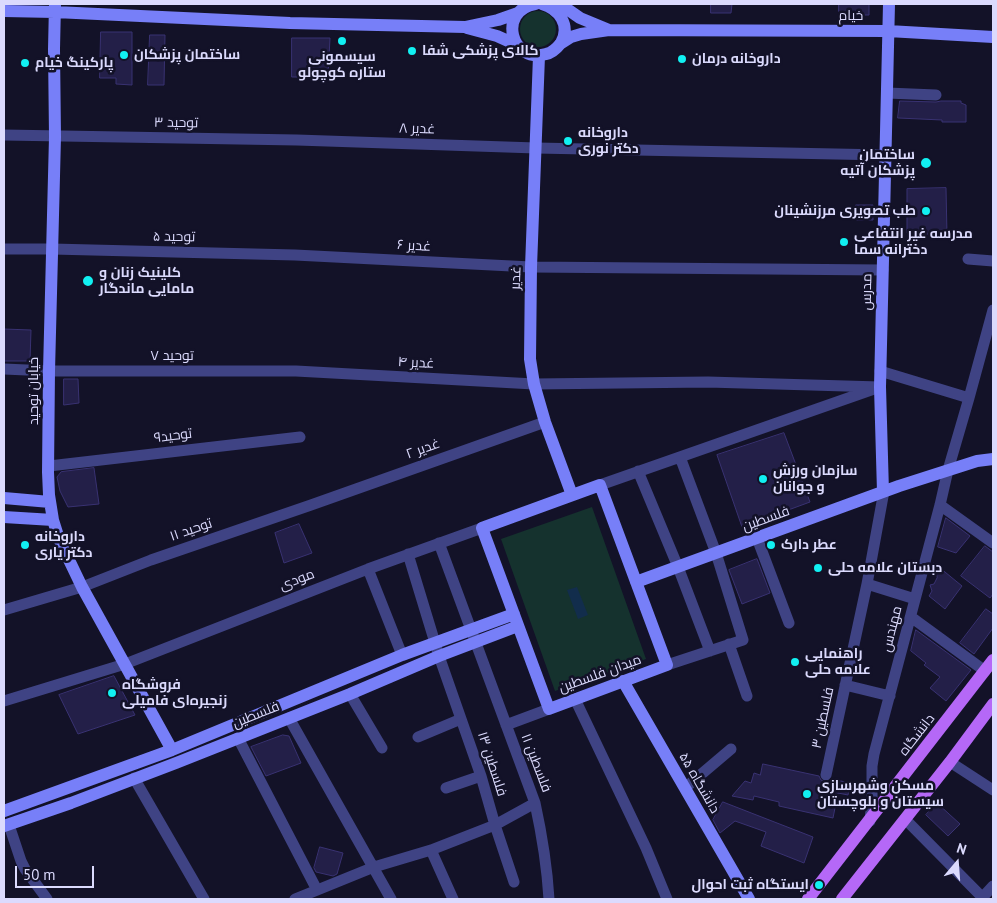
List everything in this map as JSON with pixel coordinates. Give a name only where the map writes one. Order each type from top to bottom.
[{"type":"main road","name":"دانشگاه","points":[[808,899],[993,660]]},
{"type":"main road","points":[[842,899],[950,762],[993,704]]},
{"type":"street","points":[[542,4],[550,6],[557,11],[562,19],[564,36],[560,44]]},
{"type":"street","points":[[560,4],[580,18],[609,30]]},
{"type":"street","name":"مدرس","points":[[884,492],[880,371],[889,4]]},
{"type":"street","points":[[465,28],[498,20],[526,7]]},
{"type":"street","points":[[526,7],[514,20],[512,28],[513,37],[523,51],[539,56]]},
{"type":"street","points":[[4,11],[55,8],[290,24],[465,28],[497,36],[517,45]]},
{"type":"street","name":"خیابان توحید","points":[[55,8],[55,137],[49,371],[50,502],[59,539],[82,587],[172,750]]},
{"type":"street","name":"خیام","points":[[539,56],[555,50],[560,44],[571,37],[609,30],[888,32],[993,37]]},
{"type":"street","name":"غدیر","points":[[539,56],[530,359],[534,384],[545,422],[572,495]]},
{"type":"street","points":[[887,93],[936,95]]},
{"type":"street","name":"توحید ۳","points":[[4,135],[297,140]]},
{"type":"street","name":"غدیر ۸","points":[[297,140],[536,148],[886,155]]},
{"type":"street","name":"توحید ۵","points":[[4,249],[295,255]]},
{"type":"street","name":"غدیر ۶","points":[[295,255],[532,268],[883,270]]},
{"type":"street","points":[[968,259],[993,261]]},
{"type":"street","name":"مهندس","points":[[870,821],[874,754],[948,470],[993,310]]},
{"type":"street","name":"توحید ۷","points":[[4,369],[49,371],[296,371]]},
{"type":"street","name":"غدیر ۴","points":[[296,371],[534,384],[708,382],[880,387]]},
{"type":"street","points":[[880,371],[969,398]]},
{"type":"street","points":[[482,528],[638,471],[880,387]]},
{"type":"street","name":"غدیر ۲","points":[[311,505],[545,422]]},
{"type":"street","name":"توحید۹","points":[[49,466],[300,437]]},
{"type":"street","points":[[600,485],[667,665],[743,640],[716,553],[680,457]]},
{"type":"street","name":"فلسطین","points":[[636,582],[884,492],[977,461],[993,459]]},
{"type":"street","points":[[638,471],[710,651]]},
{"type":"street","name":"فلسطین ۳","points":[[826,775],[867,584],[884,492]]},
{"type":"street","points":[[4,498],[50,502]]},
{"type":"street","name":"توحید ۱۱","points":[[4,610],[82,587],[151,560],[311,505]]},
{"type":"street","points":[[940,505],[993,543]]},
{"type":"street","points":[[4,517],[53,520]]},
{"type":"street","name":"مودی","points":[[4,701],[125,664],[368,569],[482,528]]},
{"type":"street","name":"میدان فلسطین","points":[[482,528],[549,708],[667,665]]},
{"type":"street","points":[[758,538],[788,623]]},
{"type":"street","name":"فلسطین ۱۱","points":[[439,543],[535,803],[544,843],[549,899]]},
{"type":"street","name":"فلسطین ۱۳","points":[[408,554],[437,649],[481,776],[514,882]]},
{"type":"street","points":[[368,569],[402,655]]},
{"type":"street","points":[[867,584],[915,599]]},
{"type":"street","points":[[911,617],[985,671]]},
{"type":"street","name":"فلسطین","points":[[6,825],[71,803],[350,694],[470,630],[516,620]]},
{"type":"street","name":"فلسطین","points":[[4,811],[172,750],[402,655],[475,642],[516,620]]},
{"type":"street","points":[[729,644],[747,696]]},
{"type":"street","name":"دانشگاه ۵۵","points":[[623,681],[749,899]]},
{"type":"street","points":[[845,685],[890,696]]},
{"type":"street","points":[[350,694],[382,748]]},
{"type":"street","points":[[575,699],[646,848],[666,899]]},
{"type":"street","points":[[506,725],[549,708]]},
{"type":"street","points":[[289,718],[392,899]]},
{"type":"street","points":[[418,737],[461,719]]},
{"type":"street","points":[[238,738],[317,890]]},
{"type":"street","points":[[685,788],[732,749]]},
{"type":"street","points":[[950,762],[993,790]]},
{"type":"street","points":[[446,788],[481,776]]},
{"type":"street","points":[[134,778],[204,899]]},
{"type":"street","points":[[65,789],[71,803]]},
{"type":"street","points":[[295,899],[374,867],[431,850],[495,825],[535,803]]},
{"type":"street","points":[[905,819],[982,899],[993,886]]},
{"type":"street","points":[[6,825],[25,869],[47,899]]},
{"type":"street","points":[[431,850],[453,899]]},
{"type":"green space","points":[[538,11],[545,12],[551,16],[555,22],[555,36],[551,42],[545,46],[538,47],[531,46],[525,42],[521,36],[520,29],[521,22],[525,16],[531,12]]},
{"type":"green space","points":[[592,507],[646,659],[555,691],[501,539]]},
{"type":"water","points":[[577,587],[588,615],[578,619],[567,590]]},
{"type":"building","points":[[711,4],[732,4],[731,13],[711,13]]},
{"type":"building","points":[[839,4],[869,4],[869,15],[839,15]]},
{"type":"building","points":[[101,32],[132,32],[132,85],[116,84],[116,78],[100,78]]},
{"type":"building","points":[[150,35],[165,35],[164,85],[148,85]]},
{"type":"building","points":[[292,38],[330,38],[328,77],[292,77]]},
{"type":"building","points":[[900,101],[961,101],[961,103],[966,105],[966,122],[898,118]]},
{"type":"building","name":"طب تصویری مرزنشینان","points":[[946,188],[947,235],[907,233],[907,189]]},
{"type":"building","points":[[856,205],[873,205],[873,220],[857,220]]},
{"type":"building","points":[[4,329],[31,330],[30,361],[4,361]]},
{"type":"building","points":[[64,379],[78,379],[79,403],[64,405]]},
{"type":"building","name":"سازمان ورزش و جوانان","points":[[784,433],[810,502],[742,527],[717,455]]},
{"type":"building","points":[[94,468],[99,504],[68,507],[60,491],[57,477],[61,472]]},
{"type":"building","points":[[946,518],[970,536],[956,553],[938,547]]},
{"type":"building","points":[[299,524],[312,553],[284,563],[275,533]]},
{"type":"building","points":[[985,546],[993,552],[993,594],[990,598],[961,576]]},
{"type":"building","points":[[757,559],[770,593],[742,604],[729,570]]},
{"type":"building","points":[[934,563],[962,586],[945,609],[929,596],[932,591],[930,585],[934,584],[937,578]]},
{"type":"building","points":[[986,609],[993,614],[993,628],[974,654],[960,643]]},
{"type":"building","points":[[916,630],[971,670],[946,701],[930,688],[940,677],[924,665],[926,663],[911,651]]},
{"type":"building","points":[[114,676],[135,715],[78,734],[59,695]]},
{"type":"building","points":[[283,735],[289,736],[301,763],[266,776],[251,747]]},
{"type":"building","name":"مسکن وشهرسازی سیستان و بلوچستان","points":[[763,764],[819,776],[825,782],[829,782],[832,779],[850,783],[848,795],[838,793],[833,818],[779,806],[779,802],[754,796],[753,800],[732,796],[745,781],[751,783],[754,773],[760,775]]},
{"type":"building","points":[[723,802],[813,837],[804,863],[761,846],[766,832],[735,821],[720,833],[713,820]]},
{"type":"building","points":[[937,803],[960,824],[948,836],[926,815]]},
{"type":"building","points":[[320,847],[343,853],[337,874],[333,876],[316,872],[314,868]]},
{"type":"place","name":"سیسمونی ستاره کوچولو","points":[[342,41]]},
{"type":"place","name":"کالای پزشکی شفا","points":[[412,51]]},
{"type":"place","name":"ساختمان پزشکان","points":[[124,55]]},
{"type":"place","name":"داروخانه درمان","points":[[682,59]]},
{"type":"place","name":"پارکینگ خیام","points":[[25,63]]},
{"type":"place","name":"داروخانه دکتر نوری","points":[[568,141]]},
{"type":"place","name":"ساختمان پزشکان آتیه","points":[[926,163]]},
{"type":"place","name":"طب تصویری مرزنشینان","points":[[926,211]]},
{"type":"place","name":"مدرسه غیر انتفاعی دخترانه سما","points":[[844,242]]},
{"type":"place","name":"کلینیک زنان و مامایی ماندگار","points":[[88,281]]},
{"type":"place","name":"سازمان ورزش و جوانان","points":[[763,479]]},
{"type":"place","name":"داروخانه دکتر یاری","points":[[25,545]]},
{"type":"place","name":"عطر دارک","points":[[771,545]]},
{"type":"place","name":"دبستان علامه حلی","points":[[818,568]]},
{"type":"place","name":"راهنمایی علامه حلی","points":[[795,662]]},
{"type":"place","name":"فروشگاه زنجیره‌ای فامیلی","points":[[112,693]]},
{"type":"place","name":"مسکن وشهرسازی سیستان و بلوچستان","points":[[807,794]]},
{"type":"place","name":"ایستگاه ثبت احوال","points":[[819,885]]}]
